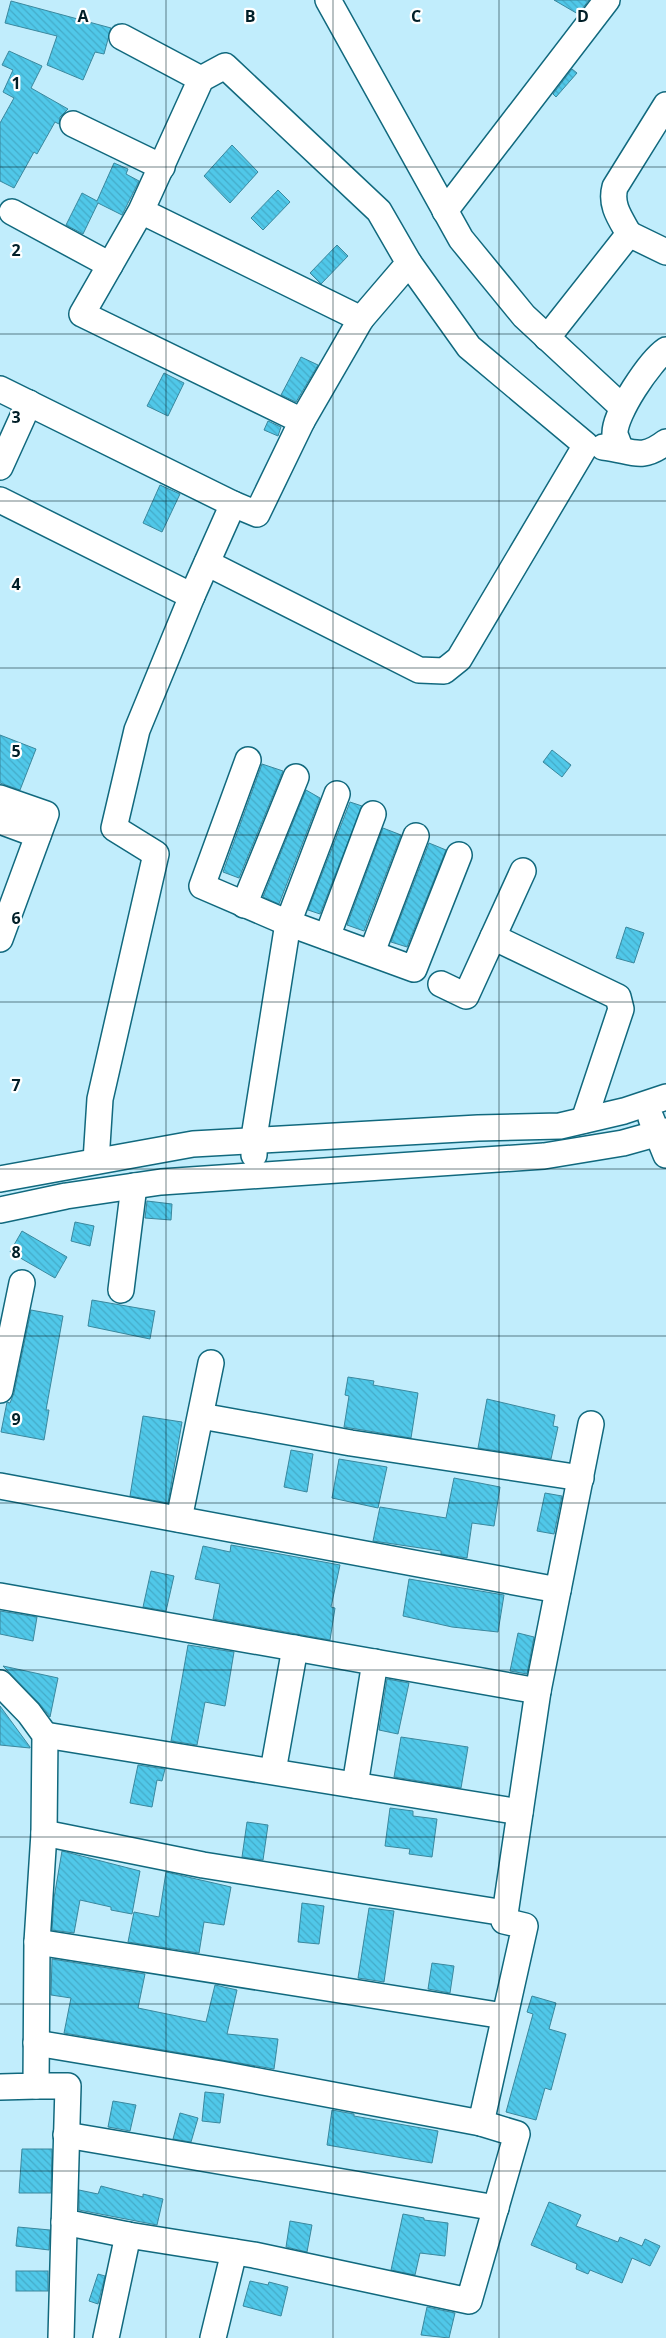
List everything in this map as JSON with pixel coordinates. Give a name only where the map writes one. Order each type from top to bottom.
[{"type":"street","points":[[328,0],[465,244],[524,316],[622,407]]},
{"type":"street","points":[[445,211],[607,0]]},
{"type":"street","points":[[122,37],[201,79]]},
{"type":"street","points":[[302,422],[82,314],[142,211],[201,79],[225,66],[379,211],[409,263],[469,347],[586,445],[618,441],[635,455],[653,452],[666,442]]},
{"type":"street","points":[[666,105],[615,187],[613,197],[614,207],[629,234],[666,252]]},
{"type":"street","points":[[73,124],[162,167]]},
{"type":"street","points":[[142,211],[361,319]]},
{"type":"street","points":[[12,212],[110,265]]},
{"type":"street","points":[[546,338],[629,234]]},
{"type":"street","points":[[0,389],[233,504],[257,514],[302,422],[361,319],[409,263]]},
{"type":"street","points":[[618,441],[622,407],[652,362],[666,350]]},
{"type":"street","points":[[0,467],[29,403]]},
{"type":"street","points":[[207,563],[419,670],[444,671],[459,659],[586,445]]},
{"type":"street","points":[[0,500],[192,596]]},
{"type":"street","points":[[96,1161],[100,1099],[156,854],[114,828],[137,730],[192,596],[233,504]]},
{"type":"street","points":[[248,760],[202,886],[244,905],[414,969],[460,855]]},
{"type":"street","points":[[244,905],[296,777]]},
{"type":"street","points":[[254,1175],[254,1140],[288,923],[337,794]]},
{"type":"street","points":[[0,798],[46,814],[0,937]]},
{"type":"street","points":[[328,937],[373,814]]},
{"type":"street","points":[[0,821],[38,834]]},
{"type":"street","points":[[372,952],[416,836]]},
{"type":"street","points":[[441,984],[466,996],[523,871]]},
{"type":"street","points":[[493,937],[618,997],[621,1008],[584,1120]]},
{"type":"street","points":[[0,1179],[193,1144],[560,1126],[656,1100],[663,1140],[623,1143],[544,1156],[254,1175],[134,1186],[66,1196],[0,1210]]},
{"type":"street","points":[[121,1290],[134,1186]]},
{"type":"street","points":[[0,1390],[22,1283]]},
{"type":"street","points":[[180,1519],[211,1363]]},
{"type":"street","points":[[200,1416],[351,1443],[581,1478]]},
{"type":"street","points":[[481,2123],[525,1926],[504,1921],[538,1691],[591,1424]]},
{"type":"street","points":[[0,1486],[558,1590]]},
{"type":"street","points":[[0,1596],[538,1691]]},
{"type":"street","points":[[274,1771],[295,1648]]},
{"type":"street","points":[[355,1784],[375,1662]]},
{"type":"street","points":[[0,1683],[29,1713],[45,1735],[44,1833],[37,1942],[36,2086]]},
{"type":"street","points":[[45,1735],[520,1812]]},
{"type":"street","points":[[44,1833],[203,1865],[505,1914]]},
{"type":"street","points":[[37,1942],[504,2016]]},
{"type":"street","points":[[36,2043],[221,2074],[481,2123],[517,2134],[469,2301],[234,2252],[128,2235],[64,2222]]},
{"type":"street","points":[[0,2087],[68,2086],[61,2338]]},
{"type":"street","points":[[66,2135],[496,2208]]},
{"type":"street","points":[[106,2338],[128,2235]]},
{"type":"street","points":[[213,2338],[234,2252]]},
{"type":"building","points":[[554,0],[589,0],[578,14]]},
{"type":"building","points":[[11,1],[111,28],[104,54],[95,52],[83,80],[47,65],[57,36],[5,23]]},
{"type":"building","points":[[9,51],[42,66],[31,88],[68,109],[60,117],[59,124],[55,122],[37,154],[34,152],[14,188],[0,181],[0,123],[14,98],[3,92],[13,70],[2,65]]},
{"type":"building","points":[[572,69],[577,73],[556,97],[553,94]]},
{"type":"building","points":[[232,145],[258,172],[230,203],[204,176]]},
{"type":"building","points":[[114,163],[128,169],[126,174],[139,181],[122,215],[98,203],[83,234],[66,225],[82,193],[97,201]]},
{"type":"building","points":[[278,190],[290,202],[263,230],[251,218]]},
{"type":"building","points":[[337,245],[348,256],[321,284],[310,273]]},
{"type":"building","points":[[301,357],[318,365],[296,402],[281,395]]},
{"type":"building","points":[[164,373],[184,383],[168,416],[147,406]]},
{"type":"building","points":[[268,421],[281,427],[278,436],[264,430]]},
{"type":"building","points":[[160,485],[180,494],[162,532],[143,523]]},
{"type":"building","points":[[0,735],[36,749],[20,790],[0,783]]},
{"type":"building","points":[[552,750],[571,765],[562,777],[543,762]]},
{"type":"building","points":[[262,764],[283,771],[239,878],[223,872]]},
{"type":"building","points":[[306,790],[320,798],[279,904],[263,897]]},
{"type":"building","points":[[350,802],[362,806],[320,914],[308,910]]},
{"type":"building","points":[[383,828],[401,835],[364,931],[347,925]]},
{"type":"building","points":[[429,843],[446,850],[407,947],[391,942]]},
{"type":"building","points":[[626,927],[644,933],[634,963],[616,958]]},
{"type":"building","points":[[147,1201],[172,1204],[171,1220],[145,1218]]},
{"type":"building","points":[[75,1222],[94,1226],[90,1246],[71,1241]]},
{"type":"building","points":[[22,1231],[67,1257],[55,1278],[10,1252]]},
{"type":"building","points":[[92,1300],[155,1311],[150,1339],[88,1326]]},
{"type":"building","points":[[31,1310],[63,1316],[46,1410],[49,1410],[44,1440],[1,1432],[7,1402],[10,1403],[14,1393]]},
{"type":"building","points":[[348,1377],[374,1381],[373,1385],[418,1393],[411,1438],[344,1427],[349,1396],[345,1395]]},
{"type":"building","points":[[487,1399],[555,1415],[553,1426],[558,1427],[551,1459],[478,1448]]},
{"type":"building","points":[[143,1416],[182,1422],[168,1503],[130,1496]]},
{"type":"building","points":[[291,1450],[313,1454],[307,1492],[284,1487]]},
{"type":"building","points":[[339,1459],[387,1467],[378,1508],[332,1498]]},
{"type":"building","points":[[454,1478],[500,1487],[494,1526],[472,1523],[467,1558],[441,1554],[441,1551],[373,1541],[380,1507],[446,1518]]},
{"type":"building","points":[[545,1493],[562,1496],[554,1534],[537,1531]]},
{"type":"building","points":[[231,1545],[340,1565],[331,1607],[335,1608],[330,1640],[213,1619],[220,1584],[195,1579],[203,1546],[230,1552]]},
{"type":"building","points":[[151,1571],[174,1576],[166,1611],[143,1607]]},
{"type":"building","points":[[409,1579],[504,1595],[498,1632],[452,1627],[403,1616]]},
{"type":"building","points":[[0,1611],[37,1617],[33,1641],[0,1634]]},
{"type":"building","points":[[518,1633],[534,1637],[527,1674],[510,1671]]},
{"type":"building","points":[[188,1645],[234,1652],[225,1706],[205,1702],[197,1745],[171,1741]]},
{"type":"building","points":[[3,1666],[58,1678],[50,1717],[39,1703]]},
{"type":"building","points":[[387,1679],[409,1683],[398,1734],[379,1730]]},
{"type":"building","points":[[0,1706],[30,1747],[30,1748],[0,1745]]},
{"type":"building","points":[[401,1737],[468,1747],[461,1788],[394,1777]]},
{"type":"building","points":[[138,1765],[165,1769],[162,1781],[157,1780],[152,1807],[130,1803]]},
{"type":"building","points":[[390,1808],[413,1811],[413,1816],[437,1819],[432,1857],[409,1854],[410,1849],[385,1846]]},
{"type":"building","points":[[247,1822],[268,1825],[263,1860],[242,1857]]},
{"type":"building","points":[[62,1851],[140,1871],[132,1914],[111,1910],[111,1907],[80,1900],[74,1933],[52,1930],[54,1898]]},
{"type":"building","points":[[166,1872],[231,1887],[224,1925],[204,1922],[199,1953],[128,1942],[134,1912],[159,1917]]},
{"type":"building","points":[[302,1903],[324,1906],[319,1944],[298,1942]]},
{"type":"building","points":[[369,1908],[394,1911],[384,1982],[358,1978]]},
{"type":"building","points":[[52,1959],[145,1974],[138,2008],[206,2022],[215,1985],[237,1990],[227,2034],[278,2039],[274,2069],[64,2033],[71,1998],[51,1995]]},
{"type":"building","points":[[432,1963],[454,1966],[450,1993],[428,1989]]},
{"type":"building","points":[[532,1996],[556,2003],[549,2029],[566,2034],[551,2090],[545,2088],[536,2120],[506,2112],[533,2014],[527,2012]]},
{"type":"building","points":[[205,2092],[224,2094],[220,2123],[202,2121]]},
{"type":"building","points":[[113,2101],[136,2105],[130,2131],[108,2127]]},
{"type":"building","points":[[332,2110],[354,2114],[354,2116],[438,2131],[432,2163],[327,2145]]},
{"type":"building","points":[[180,2113],[198,2118],[191,2142],[173,2139]]},
{"type":"building","points":[[22,2149],[52,2149],[51,2193],[19,2193]]},
{"type":"building","points":[[101,2186],[143,2197],[143,2194],[163,2199],[157,2225],[79,2210],[79,2190],[98,2194]]},
{"type":"building","points":[[549,2202],[581,2215],[576,2226],[618,2242],[620,2237],[642,2246],[645,2239],[660,2246],[650,2266],[632,2258],[622,2283],[590,2270],[588,2274],[576,2269],[577,2264],[531,2245]]},
{"type":"building","points":[[403,2214],[424,2218],[424,2220],[448,2223],[445,2256],[420,2253],[415,2275],[391,2270]]},
{"type":"building","points":[[290,2221],[312,2225],[307,2252],[286,2247]]},
{"type":"building","points":[[18,2227],[50,2230],[49,2250],[16,2246]]},
{"type":"building","points":[[16,2271],[48,2271],[48,2291],[16,2291]]},
{"type":"building","points":[[98,2274],[105,2276],[98,2304],[89,2301]]},
{"type":"building","points":[[250,2281],[268,2285],[269,2282],[288,2287],[281,2316],[243,2306]]},
{"type":"building","points":[[427,2307],[455,2313],[449,2338],[421,2335]]}]
